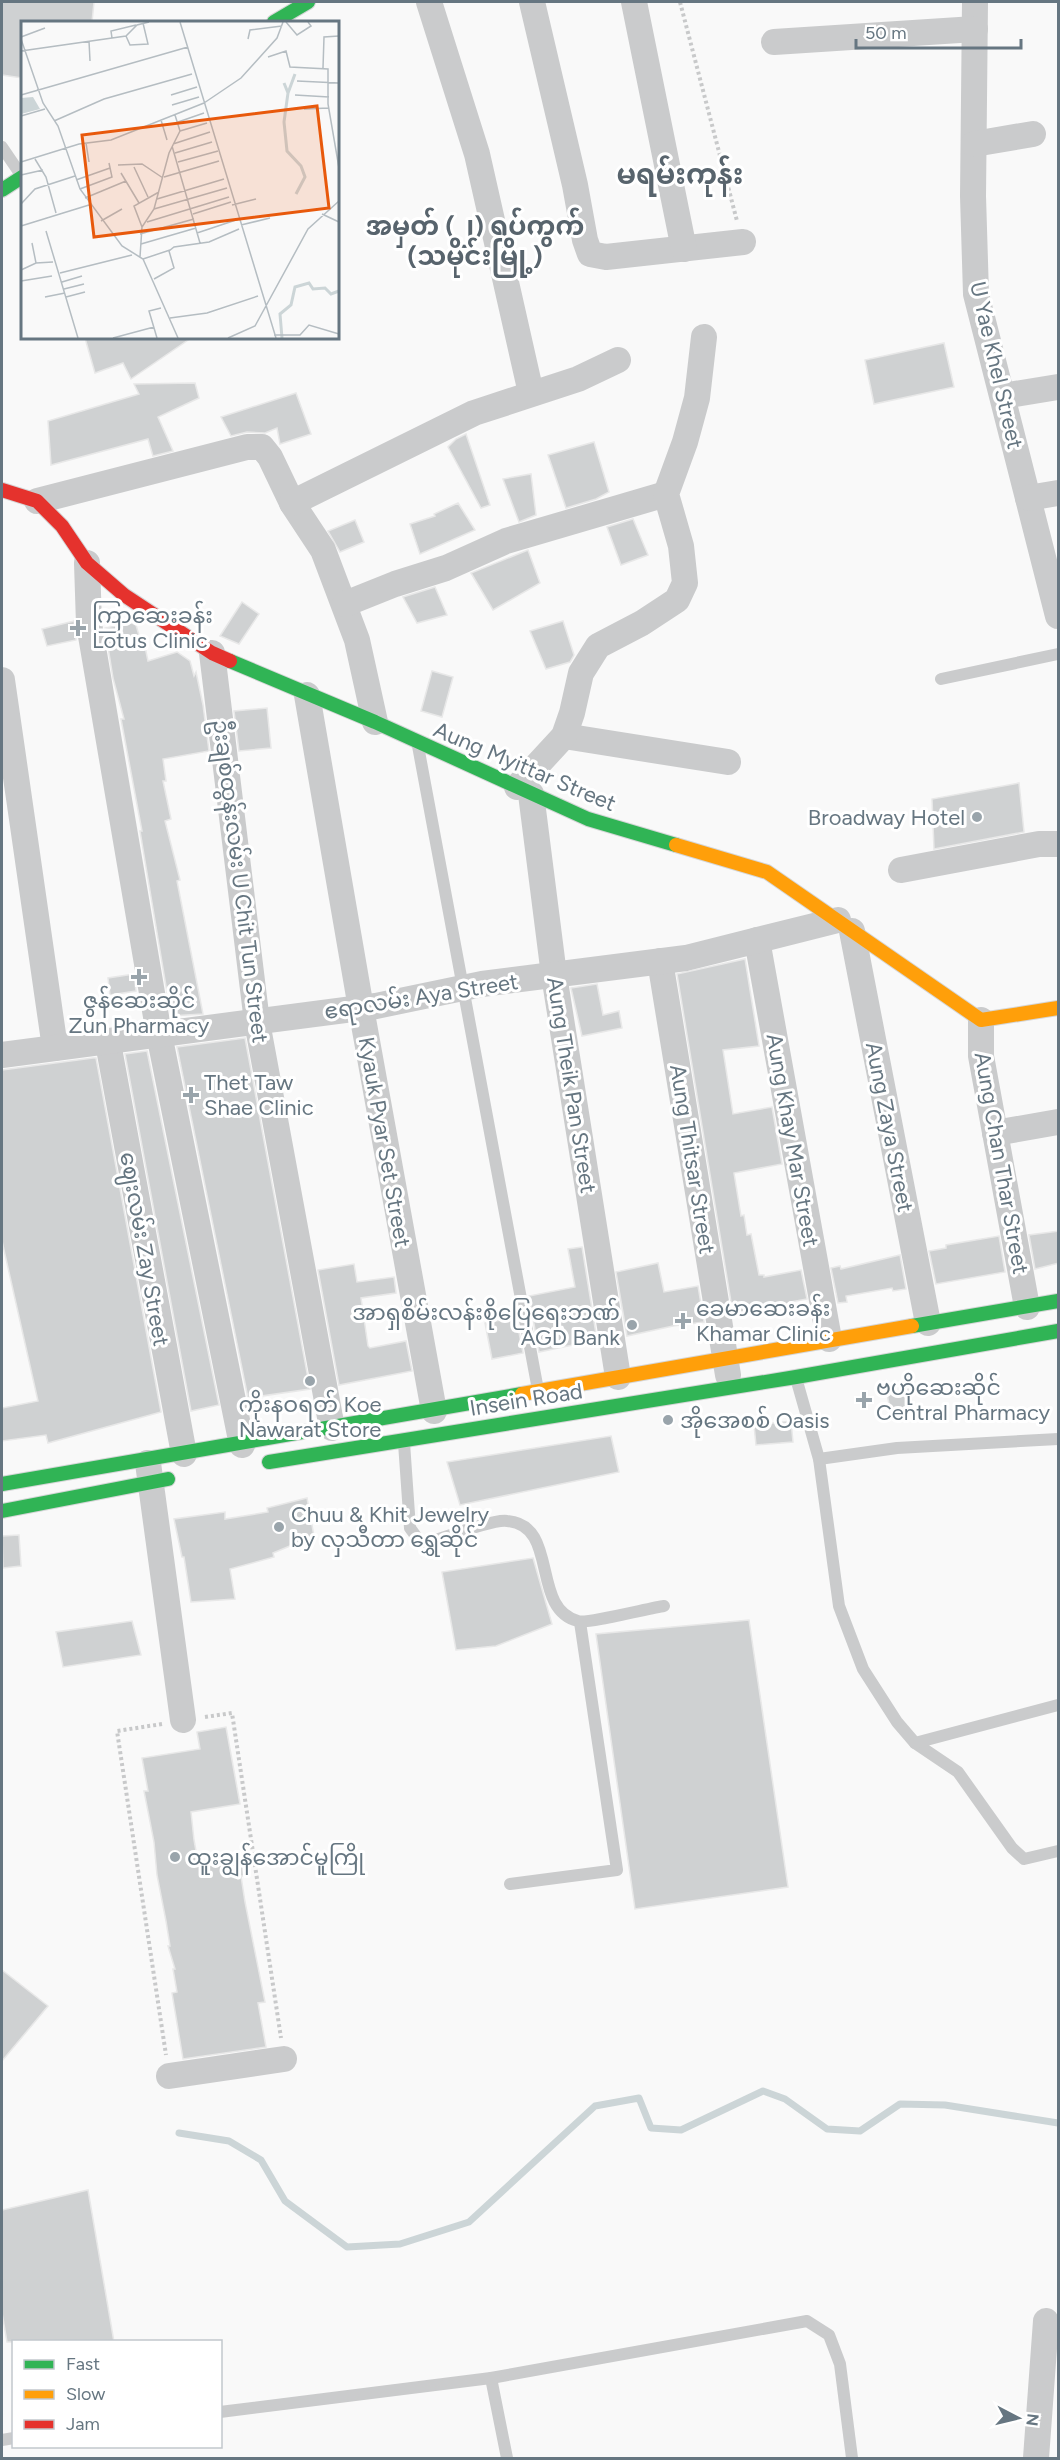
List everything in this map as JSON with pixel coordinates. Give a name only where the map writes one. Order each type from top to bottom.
[{"type":"main road","points":[[276,21],[308,2]]},
{"type":"main road","points":[[2,190],[21,178]]},
{"type":"main road","name":"Aung Myittar Street","points":[[2,490],[37,501],[62,526],[87,563],[124,595],[212,653],[375,722],[417,744],[588,819],[767,872],[981,1020]]},
{"type":"main road","points":[[981,1020],[1059,1008]]},
{"type":"main road","name":"Insein Road","points":[[248,1455],[404,1440],[730,1388],[794,1361],[829,1339],[1059,1301]]},
{"type":"main road","name":"Insein Road","points":[[248,1455],[332,1428],[726,1357],[794,1361],[1059,1331]]},
{"type":"main road","points":[[2,1484],[149,1471],[248,1455]]},
{"type":"main road","points":[[2,1511],[149,1471],[185,1465]]},
{"type":"street","points":[[429,2],[477,154],[531,393]]},
{"type":"street","points":[[532,2],[590,254],[606,257],[743,242]]},
{"type":"street","points":[[634,2],[684,249]]},
{"type":"street","name":"U Yae Khel Street","points":[[975,2],[976,294],[1059,616]]},
{"type":"street","points":[[774,42],[975,29]]},
{"type":"street","points":[[974,144],[1033,134]]},
{"type":"street","points":[[524,790],[564,736],[581,673],[598,646],[642,623],[677,600],[685,583],[681,546],[666,494],[685,442],[697,398],[704,337]]},
{"type":"street","points":[[292,503],[474,413],[578,379],[618,360]]},
{"type":"street","points":[[1003,396],[1059,387]]},
{"type":"street","points":[[37,501],[247,447],[262,447],[270,457],[292,503],[323,550],[357,640],[375,722]]},
{"type":"street","points":[[1028,498],[1059,493]]},
{"type":"street","points":[[345,604],[395,584],[446,568],[506,541],[666,494]]},
{"type":"street","points":[[87,563],[89,624],[159,1034],[248,1455]]},
{"type":"street","name":"ဦးချစ်ထွန်းလမ်း U Chit Tun Street","points":[[212,653],[257,1022],[332,1428]]},
{"type":"street","points":[[2,680],[55,1048]]},
{"type":"street","name":"Kyauk Pyar Set Street","points":[[307,695],[434,1411]]},
{"type":"street","points":[[564,736],[728,762]]},
{"type":"street","name":"Aung Theik Pan Street","points":[[524,790],[618,1377]]},
{"type":"street","points":[[901,870],[1039,844],[1059,844]]},
{"type":"street","name":"ဧရာလမ်း Aya Street","points":[[2,1055],[108,1043],[159,1034],[361,1008],[462,988],[686,958],[757,940],[845,926]]},
{"type":"street","name":"Aung Zaya Street","points":[[845,926],[928,1323]]},
{"type":"street","name":"Aung Khay Mar Street","points":[[757,940],[829,1339]]},
{"type":"street","name":"Aung Thitsar Street","points":[[660,961],[730,1388]]},
{"type":"street","name":"Aung Chan Thar Street","points":[[981,1020],[981,1056],[1027,1307]]},
{"type":"street","name":"ဈေးလမ်း Zay Street","points":[[108,1043],[185,1465]]},
{"type":"street","points":[[995,1133],[1059,1122]]},
{"type":"street","points":[[149,1471],[183,1720]]},
{"type":"street","points":[[169,2076],[284,2059]]},
{"type":"street","points":[[1036,2458],[1046,2321]]},
{"type":"lane","points":[[2,147],[21,176]]},
{"type":"lane","points":[[941,679],[1059,654]]},
{"type":"lane","points":[[417,744],[538,1391]]},
{"type":"lane","points":[[794,1361],[819,1459],[839,1606],[863,1669],[897,1722],[915,1743],[958,1772],[1012,1848],[1024,1859],[1059,1851]]},
{"type":"lane","points":[[819,1459],[897,1448],[1059,1439]]},
{"type":"lane","points":[[404,1440],[410,1528],[418,1539],[427,1543],[504,1520],[522,1523],[536,1538],[555,1603],[566,1616],[580,1622],[664,1606]]},
{"type":"lane","points":[[510,1884],[617,1870],[580,1622]]},
{"type":"lane","points":[[915,1743],[1059,1705]]},
{"type":"lane","points":[[222,2412],[491,2378],[807,2321],[829,2335],[840,2364],[852,2458]]},
{"type":"lane","points":[[491,2378],[507,2458]]},
{"type":"path","points":[[680,2],[743,242]]},
{"type":"path","points":[[232,1713],[284,2059]]},
{"type":"path","points":[[169,2076],[117,1731],[183,1720]]},
{"type":"building","points":[[2,2],[94,2],[92,21],[21,21],[21,78],[2,75]]},
{"type":"building","points":[[85,339],[190,339],[131,379],[123,363],[95,373]]},
{"type":"building","points":[[944,343],[954,387],[874,404],[865,360]]},
{"type":"building","points":[[195,383],[199,398],[158,417],[173,451],[153,456],[148,439],[51,465],[48,421],[139,394],[134,384]]},
{"type":"building","points":[[296,393],[311,434],[280,444],[277,428],[265,433],[247,432],[231,436],[221,417]]},
{"type":"building","points":[[466,434],[490,505],[481,508],[448,447],[456,439]]},
{"type":"building","points":[[594,442],[609,492],[596,499],[566,508],[548,455]]},
{"type":"building","points":[[531,474],[536,515],[519,522],[503,479]]},
{"type":"building","points":[[458,503],[475,530],[420,554],[410,524],[435,516],[434,514]]},
{"type":"building","points":[[633,519],[648,555],[621,565],[607,527]]},
{"type":"building","points":[[355,520],[364,542],[340,552],[328,531]]},
{"type":"building","points":[[528,550],[540,583],[493,610],[471,573]]},
{"type":"building","points":[[435,587],[447,615],[417,623],[403,597]]},
{"type":"building","points":[[242,602],[259,614],[239,644],[220,636]]},
{"type":"building","points":[[74,621],[76,640],[47,646],[42,629]]},
{"type":"building","points":[[563,621],[574,655],[570,662],[546,669],[530,631]]},
{"type":"building","points":[[132,623],[136,625],[141,642],[144,642],[148,661],[177,652],[190,661],[194,676],[196,672],[203,705],[209,751],[163,759],[166,781],[163,781],[171,819],[165,821],[180,880],[177,881],[203,1014],[171,1016],[140,831],[142,831],[121,719],[124,719],[113,678],[105,628]]},
{"type":"building","points":[[432,671],[453,677],[442,717],[421,711]]},
{"type":"building","points":[[267,708],[271,748],[239,751],[234,711]]},
{"type":"building","name":"Broadway Hotel","points":[[1019,783],[1024,832],[934,849],[932,799]]},
{"type":"building","points":[[745,959],[759,1046],[723,1050],[733,1114],[772,1107],[782,1164],[734,1173],[741,1216],[744,1215],[747,1235],[751,1234],[759,1275],[764,1275],[764,1277],[801,1270],[807,1299],[790,1302],[791,1305],[733,1314],[677,974]]},
{"type":"building","points":[[134,974],[136,991],[110,995],[108,978]]},
{"type":"building","points":[[597,984],[603,1015],[619,1011],[622,1028],[582,1036],[571,988]]},
{"type":"building","points":[[245,1038],[310,1389],[248,1398],[177,1047]]},
{"type":"building","points":[[147,1051],[219,1405],[191,1411],[125,1054]]},
{"type":"building","points":[[96,1058],[161,1412],[48,1443],[46,1435],[2,1441],[2,1408],[38,1401],[2,1241],[2,1070]]},
{"type":"building","points":[[1059,1231],[1059,1263],[1035,1269],[1029,1235]]},
{"type":"building","points":[[999,1236],[1005,1272],[936,1284],[929,1251],[946,1248],[946,1245]]},
{"type":"building","points":[[582,1247],[597,1340],[539,1352],[529,1296],[575,1287],[568,1249]]},
{"type":"building","points":[[900,1255],[906,1289],[893,1291],[892,1288],[846,1296],[847,1302],[838,1303],[831,1268],[840,1266],[841,1269]]},
{"type":"building","points":[[658,1263],[664,1292],[698,1286],[704,1322],[627,1336],[616,1272]]},
{"type":"building","points":[[354,1264],[357,1282],[394,1277],[396,1293],[361,1298],[368,1346],[370,1348],[406,1341],[412,1371],[339,1385],[318,1270]]},
{"type":"building","points":[[516,1317],[523,1353],[492,1359],[485,1323]]},
{"type":"building","points":[[910,1389],[914,1409],[891,1414],[887,1394]]},
{"type":"building","points":[[791,1421],[793,1442],[756,1445],[754,1425]]},
{"type":"building","points":[[611,1436],[619,1472],[460,1505],[447,1462]]},
{"type":"building","points":[[307,1498],[314,1536],[273,1553],[274,1557],[230,1569],[235,1599],[191,1602],[184,1557],[182,1557],[174,1519],[225,1512],[225,1519],[268,1512],[267,1508]]},
{"type":"building","points":[[19,1535],[21,1566],[3,1568],[2,1536]]},
{"type":"building","points":[[533,1558],[552,1624],[496,1646],[456,1650],[442,1572]]},
{"type":"building","points":[[749,1620],[788,1887],[635,1909],[596,1634]]},
{"type":"building","points":[[132,1621],[141,1655],[63,1667],[56,1632]]},
{"type":"building","points":[[226,1727],[240,1804],[191,1812],[194,1840],[198,1862],[240,1854],[245,1902],[265,2002],[258,2003],[266,2047],[183,2059],[172,1993],[177,1992],[173,1969],[175,1969],[168,1946],[170,1946],[157,1875],[154,1842],[144,1791],[148,1791],[142,1758],[200,1749],[197,1732]]},
{"type":"building","points":[[2,1970],[48,2006],[2,2061]]},
{"type":"building","points":[[88,2190],[114,2340],[12,2340],[12,2342],[7,2342],[2,2313],[2,2210]]},
{"type":"waterway","points":[[179,2133],[229,2141],[261,2160],[285,2201],[347,2247],[400,2244],[469,2222],[595,2106],[639,2098],[651,2128],[681,2130],[763,2091],[785,2099],[827,2129],[860,2131],[900,2104],[945,2105],[1058,2123]]},
{"type":"traffic: fast","points":[[276,21],[308,2]]},
{"type":"traffic: fast","points":[[2,190],[21,178]]},
{"type":"traffic: fast","points":[[230,661],[375,722],[588,819],[676,845]]},
{"type":"traffic: fast","points":[[912,1326],[1058,1301]]},
{"type":"traffic: fast","points":[[269,1462],[796,1377],[1058,1331]]},
{"type":"traffic: fast","points":[[2,1484],[522,1394]]},
{"type":"traffic: fast","points":[[2,1511],[168,1479]]},
{"type":"traffic: slow","points":[[676,845],[767,872],[981,1020],[1058,1008]]},
{"type":"traffic: slow","points":[[522,1394],[912,1326]]},
{"type":"traffic: jam","points":[[2,490],[37,501],[62,526],[87,563],[124,595],[212,653],[230,661]]},
{"type":"place","name":"ကြာဆေးခန်း Lotus Clinic","points":[[78,628]]},
{"type":"place","name":"Broadway Hotel","points":[[977,817]]},
{"type":"place","name":"ဇွန်ဆေးဆိုင် Zun Pharmacy","points":[[139,977]]},
{"type":"place","name":"Thet Taw Shae Clinic","points":[[191,1095]]},
{"type":"place","name":"ခေမာဆေးခန်း Khamar Clinic","points":[[683,1321]]},
{"type":"place","name":"အာရှစိမ်းလန်းစိုပြေရေးဘဏ် AGD Bank","points":[[632,1325]]},
{"type":"place","name":"ကိုးနဝရတ် Koe Nawarat Store","points":[[310,1381]]},
{"type":"place","name":"ဗဟိုဆေးဆိုင် Central Pharmacy","points":[[864,1400]]},
{"type":"place","name":"အိုအေစစ် Oasis","points":[[668,1420]]},
{"type":"place","name":"Chuu & Khit Jewelry by လှသီတာ ရွှေဆိုင်","points":[[279,1527]]},
{"type":"place","name":"ထူးချွန်အောင်မူကြို","points":[[175,1857]]},
{"type":"district","name":"မရမ်းကုန်း","points":[[680,174]]},
{"type":"district","name":"အမှတ် (၂) ရပ်ကွက် (သမိုင်းမြို့)","points":[[475,241]]}]
